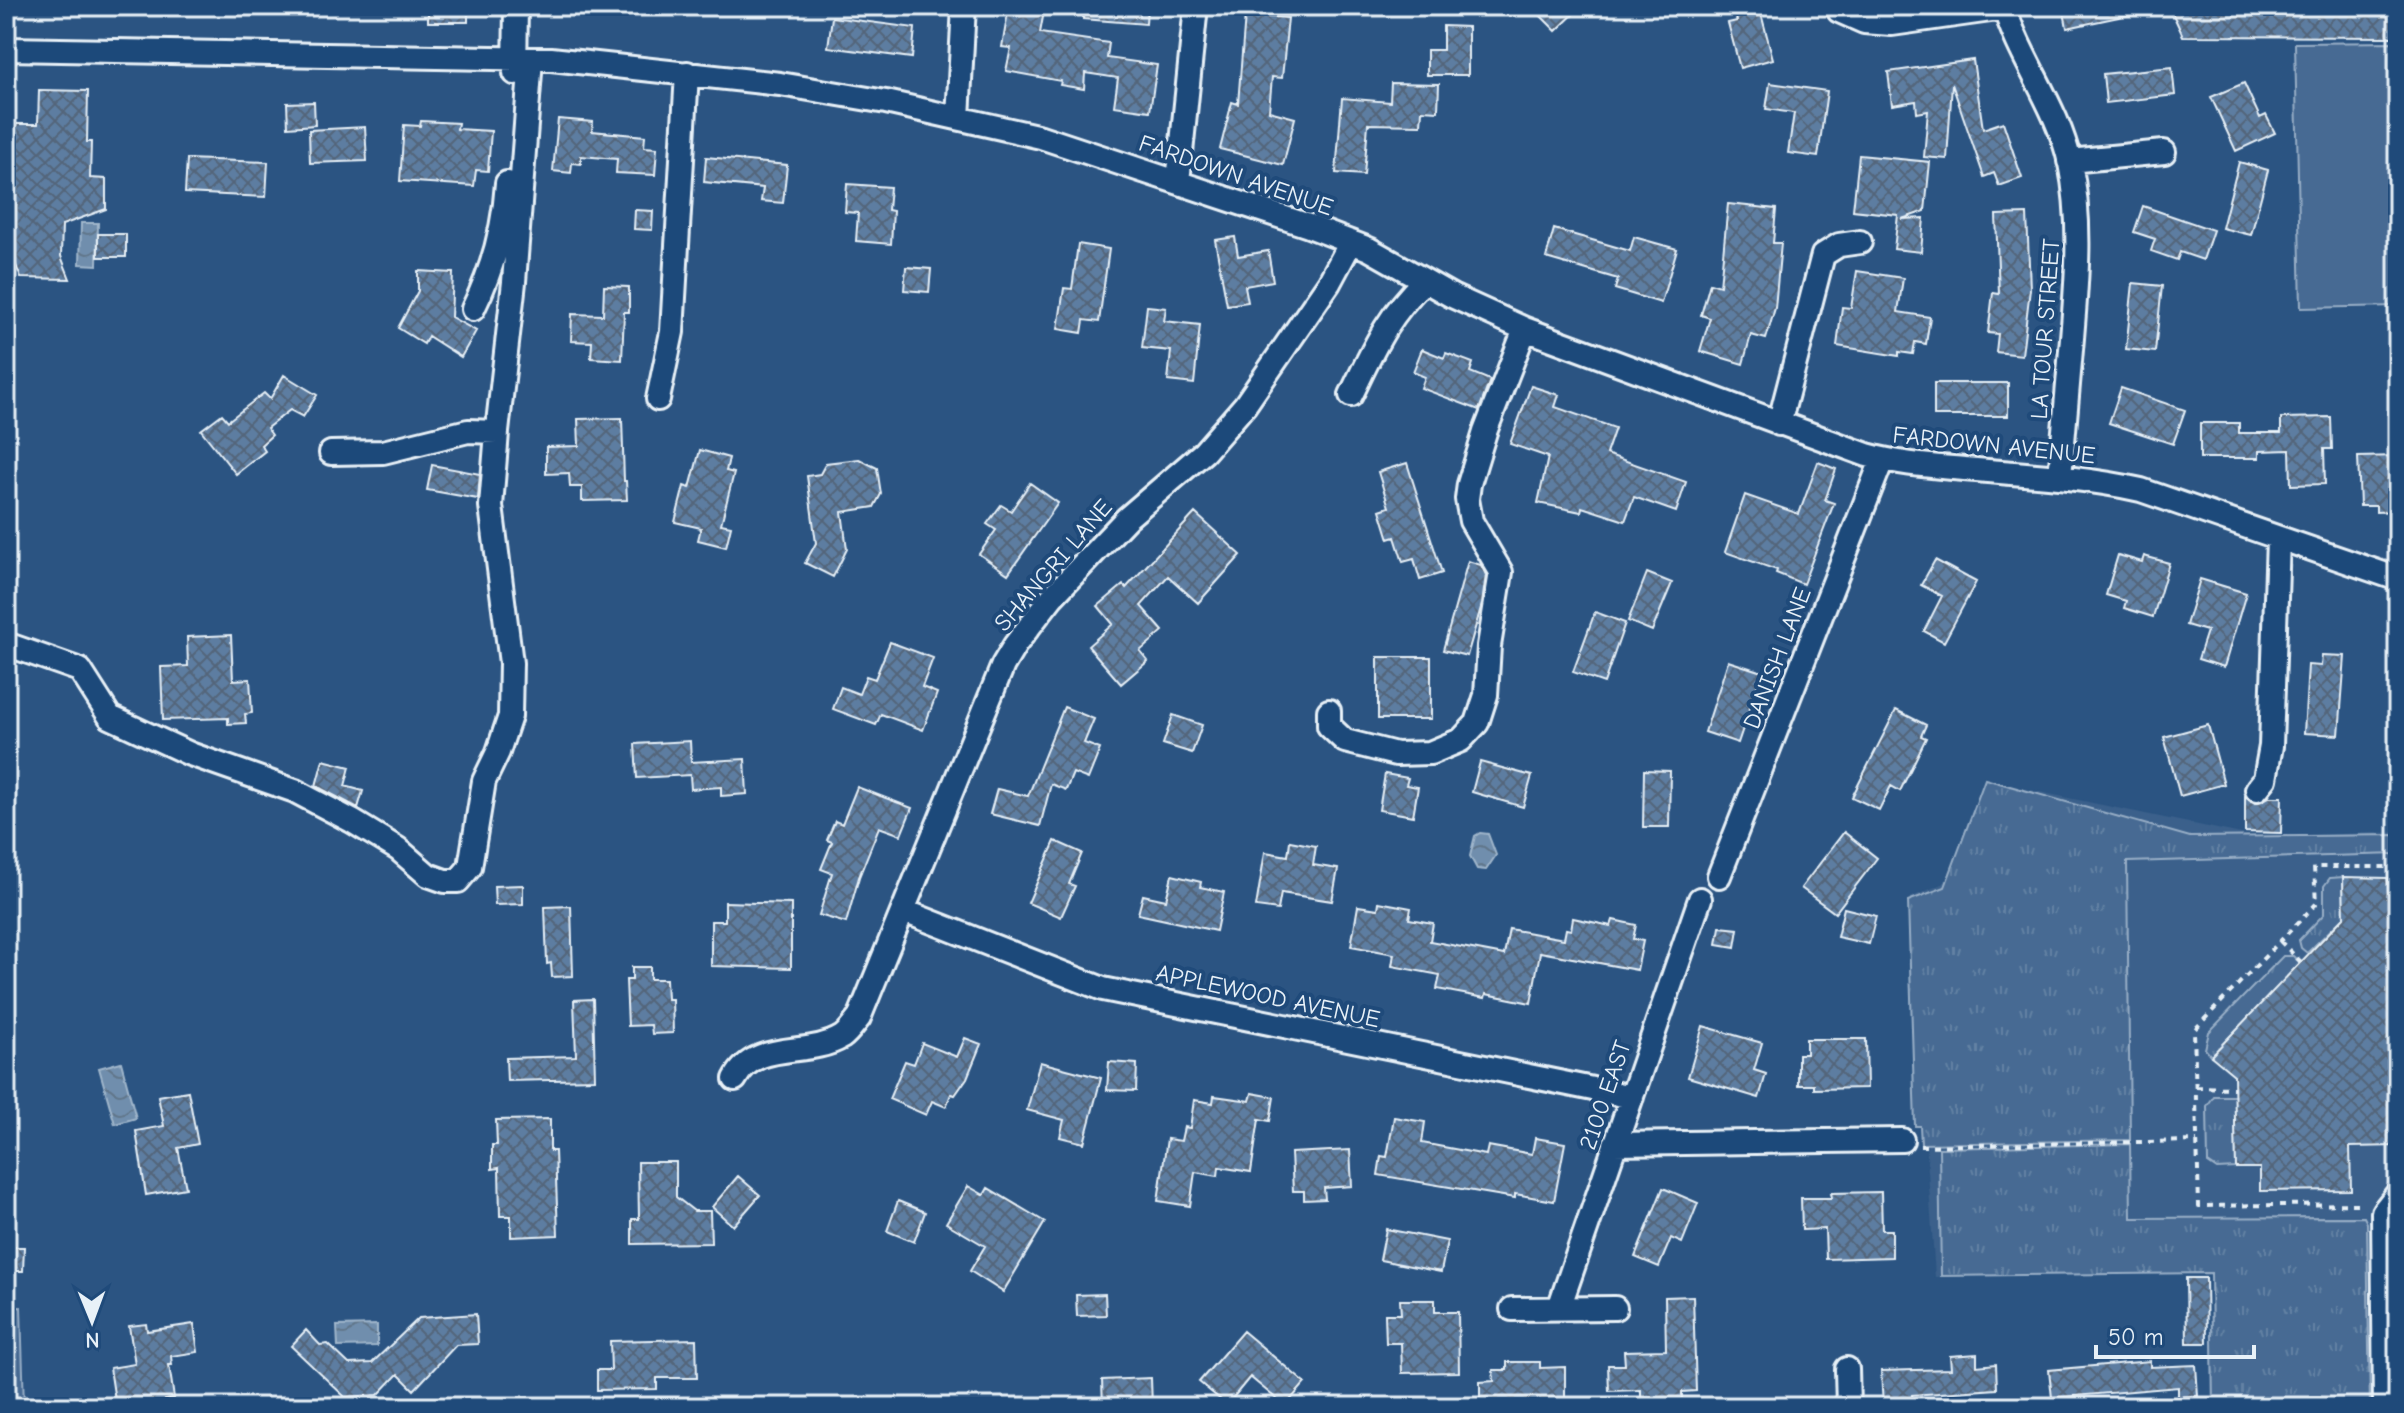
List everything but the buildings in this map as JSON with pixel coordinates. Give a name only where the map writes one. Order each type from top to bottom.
[{"type":"street","points":[[6,644],[80,670],[110,717],[190,754],[295,791],[386,842],[428,875],[445,881],[458,881],[470,867],[484,781],[510,716],[511,663],[491,506],[493,463],[514,282],[524,58],[516,6]]},
{"type":"street","points":[[958,118],[964,6]]},
{"type":"street","points":[[1178,182],[1196,6]]},
{"type":"street","points":[[1839,11],[1864,22],[1892,24],[2004,7]]},
{"type":"street","name":"LA TOUR STREET","points":[[2004,7],[2020,47],[2047,99],[2069,161],[2077,217],[2079,259],[2060,477]]},
{"type":"street","name":"FARDOWN AVENUE","points":[[6,49],[524,58],[825,90],[958,118],[1041,137],[1351,242],[1525,329],[1882,460],[2060,477],[2141,490],[2398,579]]},
{"type":"street","points":[[473,309],[489,277],[506,203],[524,58]]},
{"type":"street","points":[[658,399],[672,332],[687,73]]},
{"type":"street","points":[[2069,161],[2164,152]]},
{"type":"street","name":"SHANGRI LANE","points":[[735,1079],[741,1068],[754,1057],[818,1045],[843,1036],[859,1018],[1003,665],[1015,645],[1052,597],[1127,518],[1204,452],[1245,405],[1329,283],[1351,242]]},
{"type":"street","points":[[1779,424],[1823,255],[1839,245],[1860,242]]},
{"type":"street","points":[[1351,395],[1383,330],[1400,304],[1424,281]]},
{"type":"street","points":[[1329,711],[1329,726],[1345,741],[1396,754],[1430,753],[1461,740],[1477,723],[1486,695],[1489,646],[1501,572],[1471,521],[1467,499],[1485,432],[1525,329]]},
{"type":"street","points":[[331,453],[383,452],[468,431],[497,432]]},
{"type":"street","name":"DANISH LANE","points":[[1719,876],[1882,460]]},
{"type":"street","points":[[2257,789],[2265,779],[2271,746],[2278,539]]},
{"type":"street","name":"2100 EAST","points":[[1559,1308],[1700,899]]},
{"type":"street","name":"APPLEWOOD AVENUE","points":[[904,911],[1103,989],[1632,1097]]},
{"type":"street","points":[[1615,1144],[1910,1143]]},
{"type":"street","points":[[2385,1407],[2383,1212],[2398,1193]]},
{"type":"street","points":[[1512,1309],[1615,1308]]},
{"type":"street","points":[[1847,1369],[1848,1407]]},
{"type":"path","points":[[2357,1204],[2199,1206],[2194,1030],[2316,904],[2314,867],[2398,867]]},
{"type":"path","points":[[2280,941],[2301,962]]},
{"type":"path","points":[[2196,1087],[2234,1088]]},
{"type":"path","points":[[1910,1143],[2197,1141]]},
{"type":"shaded area","points":[[1992,782],[2256,837],[2398,832],[2398,1271],[1935,1277],[1910,898],[1944,883]]},
{"type":"green space","points":[[2398,42],[2398,306],[2301,308],[2295,43]]},
{"type":"green space","points":[[1985,779],[2190,837],[2398,835],[2398,854],[2127,862],[2130,1140],[1921,1144],[1920,1126],[1915,1126],[1908,901],[1945,887]]},
{"type":"green space","points":[[2343,877],[2344,917],[2307,953],[2301,948],[2299,940],[2324,914],[2324,886],[2330,878]]},
{"type":"green space","points":[[2283,956],[2293,956],[2300,963],[2211,1056],[2205,1049],[2209,1032]]},
{"type":"green space","points":[[2214,1096],[2235,1096],[2236,1168],[2217,1169],[2208,1163],[2207,1106]]},
{"type":"green space","points":[[2130,1144],[2131,1218],[2364,1217],[2367,1223],[2370,1407],[2213,1407],[2211,1273],[1941,1276],[1939,1148]]},
{"type":"green space","points":[[21,1307],[24,1407],[6,1407],[6,1308]]},
{"type":"water","points":[[81,223],[98,223],[97,265],[80,264]]},
{"type":"water","points":[[1488,834],[1496,855],[1486,870],[1477,869],[1470,856],[1475,836]]},
{"type":"water","points":[[121,1062],[136,1118],[115,1124],[99,1068]]},
{"type":"water","points":[[377,1325],[377,1346],[338,1347],[337,1326]]}]
